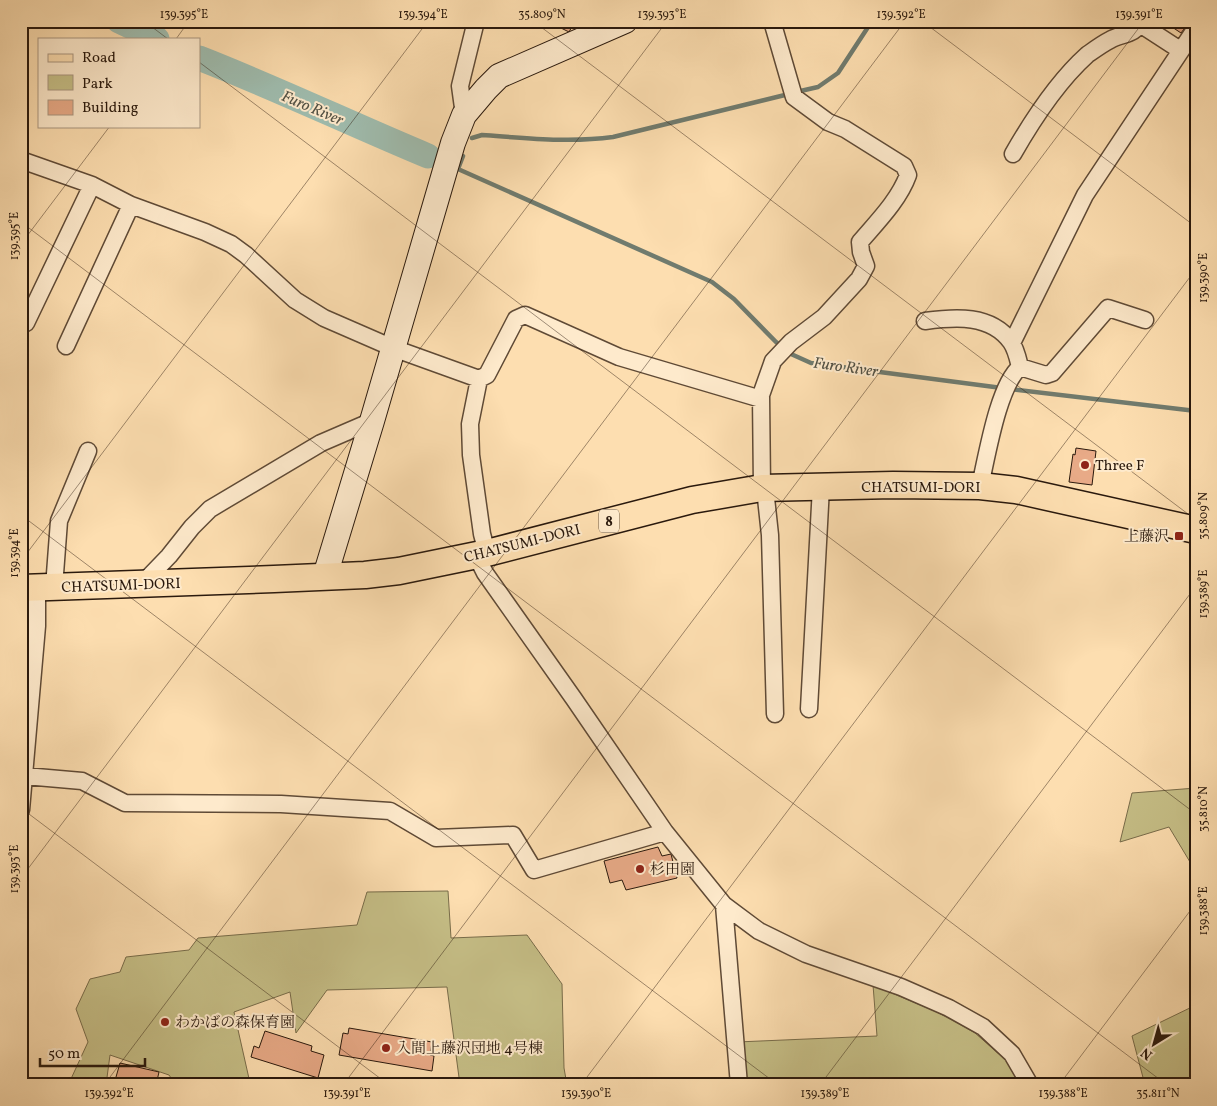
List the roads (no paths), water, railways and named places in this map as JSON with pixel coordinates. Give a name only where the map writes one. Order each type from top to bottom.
[{"type":"main road","name":"CHATSUMI-DORI","points":[[37,588],[365,575],[399,571],[481,554],[692,500],[762,488],[893,485],[980,486],[1046,496],[1196,530]]},
{"type":"street","points":[[464,115],[460,86],[476,21]]},
{"type":"street","points":[[325,576],[453,143],[464,115],[499,76],[624,21]]},
{"type":"street","points":[[772,21],[792,92],[828,122],[845,129],[904,166],[908,175],[905,184],[878,222],[860,242],[866,266],[859,279],[824,317],[790,342],[773,361],[761,399],[762,488],[766,498],[770,535],[775,714]]},
{"type":"street","points":[[1013,154],[1038,111],[1079,63],[1110,40],[1129,34],[1137,29],[1141,23],[1180,50]]},
{"type":"street","points":[[1012,343],[1085,195],[1196,28]]},
{"type":"street","points":[[21,160],[92,185],[131,205],[205,232],[231,244],[309,310],[393,348],[479,379],[487,375],[516,319],[525,315],[619,357],[761,399]]},
{"type":"street","points":[[21,321],[26,324],[92,185]]},
{"type":"street","points":[[66,346],[131,205]]},
{"type":"street","points":[[1020,367],[1046,375],[1052,373],[1108,308],[1145,320]]},
{"type":"street","points":[[925,321],[963,318],[986,322],[1002,330],[1012,343],[1020,367]]},
{"type":"street","points":[[980,486],[1005,390],[1020,367]]},
{"type":"street","points":[[479,379],[470,424],[470,455],[485,574],[665,832],[724,905],[759,931],[806,954],[900,987],[949,1008],[983,1028],[1012,1054],[1030,1085]]},
{"type":"street","points":[[141,585],[210,509],[321,443],[372,422]]},
{"type":"street","points":[[21,810],[37,626],[37,588],[59,521],[88,452]]},
{"type":"street","points":[[809,709],[821,487]]},
{"type":"street","points":[[25,776],[82,781],[125,803],[281,804],[390,811],[436,838],[514,835],[534,870],[665,832]]},
{"type":"street","points":[[724,905],[738,1085]]},
{"type":"waterway","name":"Furo River","points":[[119,21],[155,38]]},
{"type":"waterway","points":[[796,92],[818,87],[838,73],[872,21]]},
{"type":"waterway","name":"Furo River","points":[[200,58],[428,156]]},
{"type":"waterway","points":[[472,138],[482,135],[564,140],[613,137],[789,94]]},
{"type":"waterway","name":"Furo River","points":[[463,156],[458,169],[712,282],[734,299],[776,342],[791,354],[811,363],[1002,388]]},
{"type":"waterway","name":"Furo River","points":[[1010,389],[1196,411]]},
{"type":"place","name":"Three F","points":[[1085,465]]},
{"type":"place","name":"上藤沢","points":[[1179,536]]},
{"type":"place","name":"杉田園","points":[[640,869]]},
{"type":"place","name":"わかばの森保育園","points":[[165,1022]]},
{"type":"place","name":"入間上藤沢団地 4号棟","points":[[386,1048]]}]
